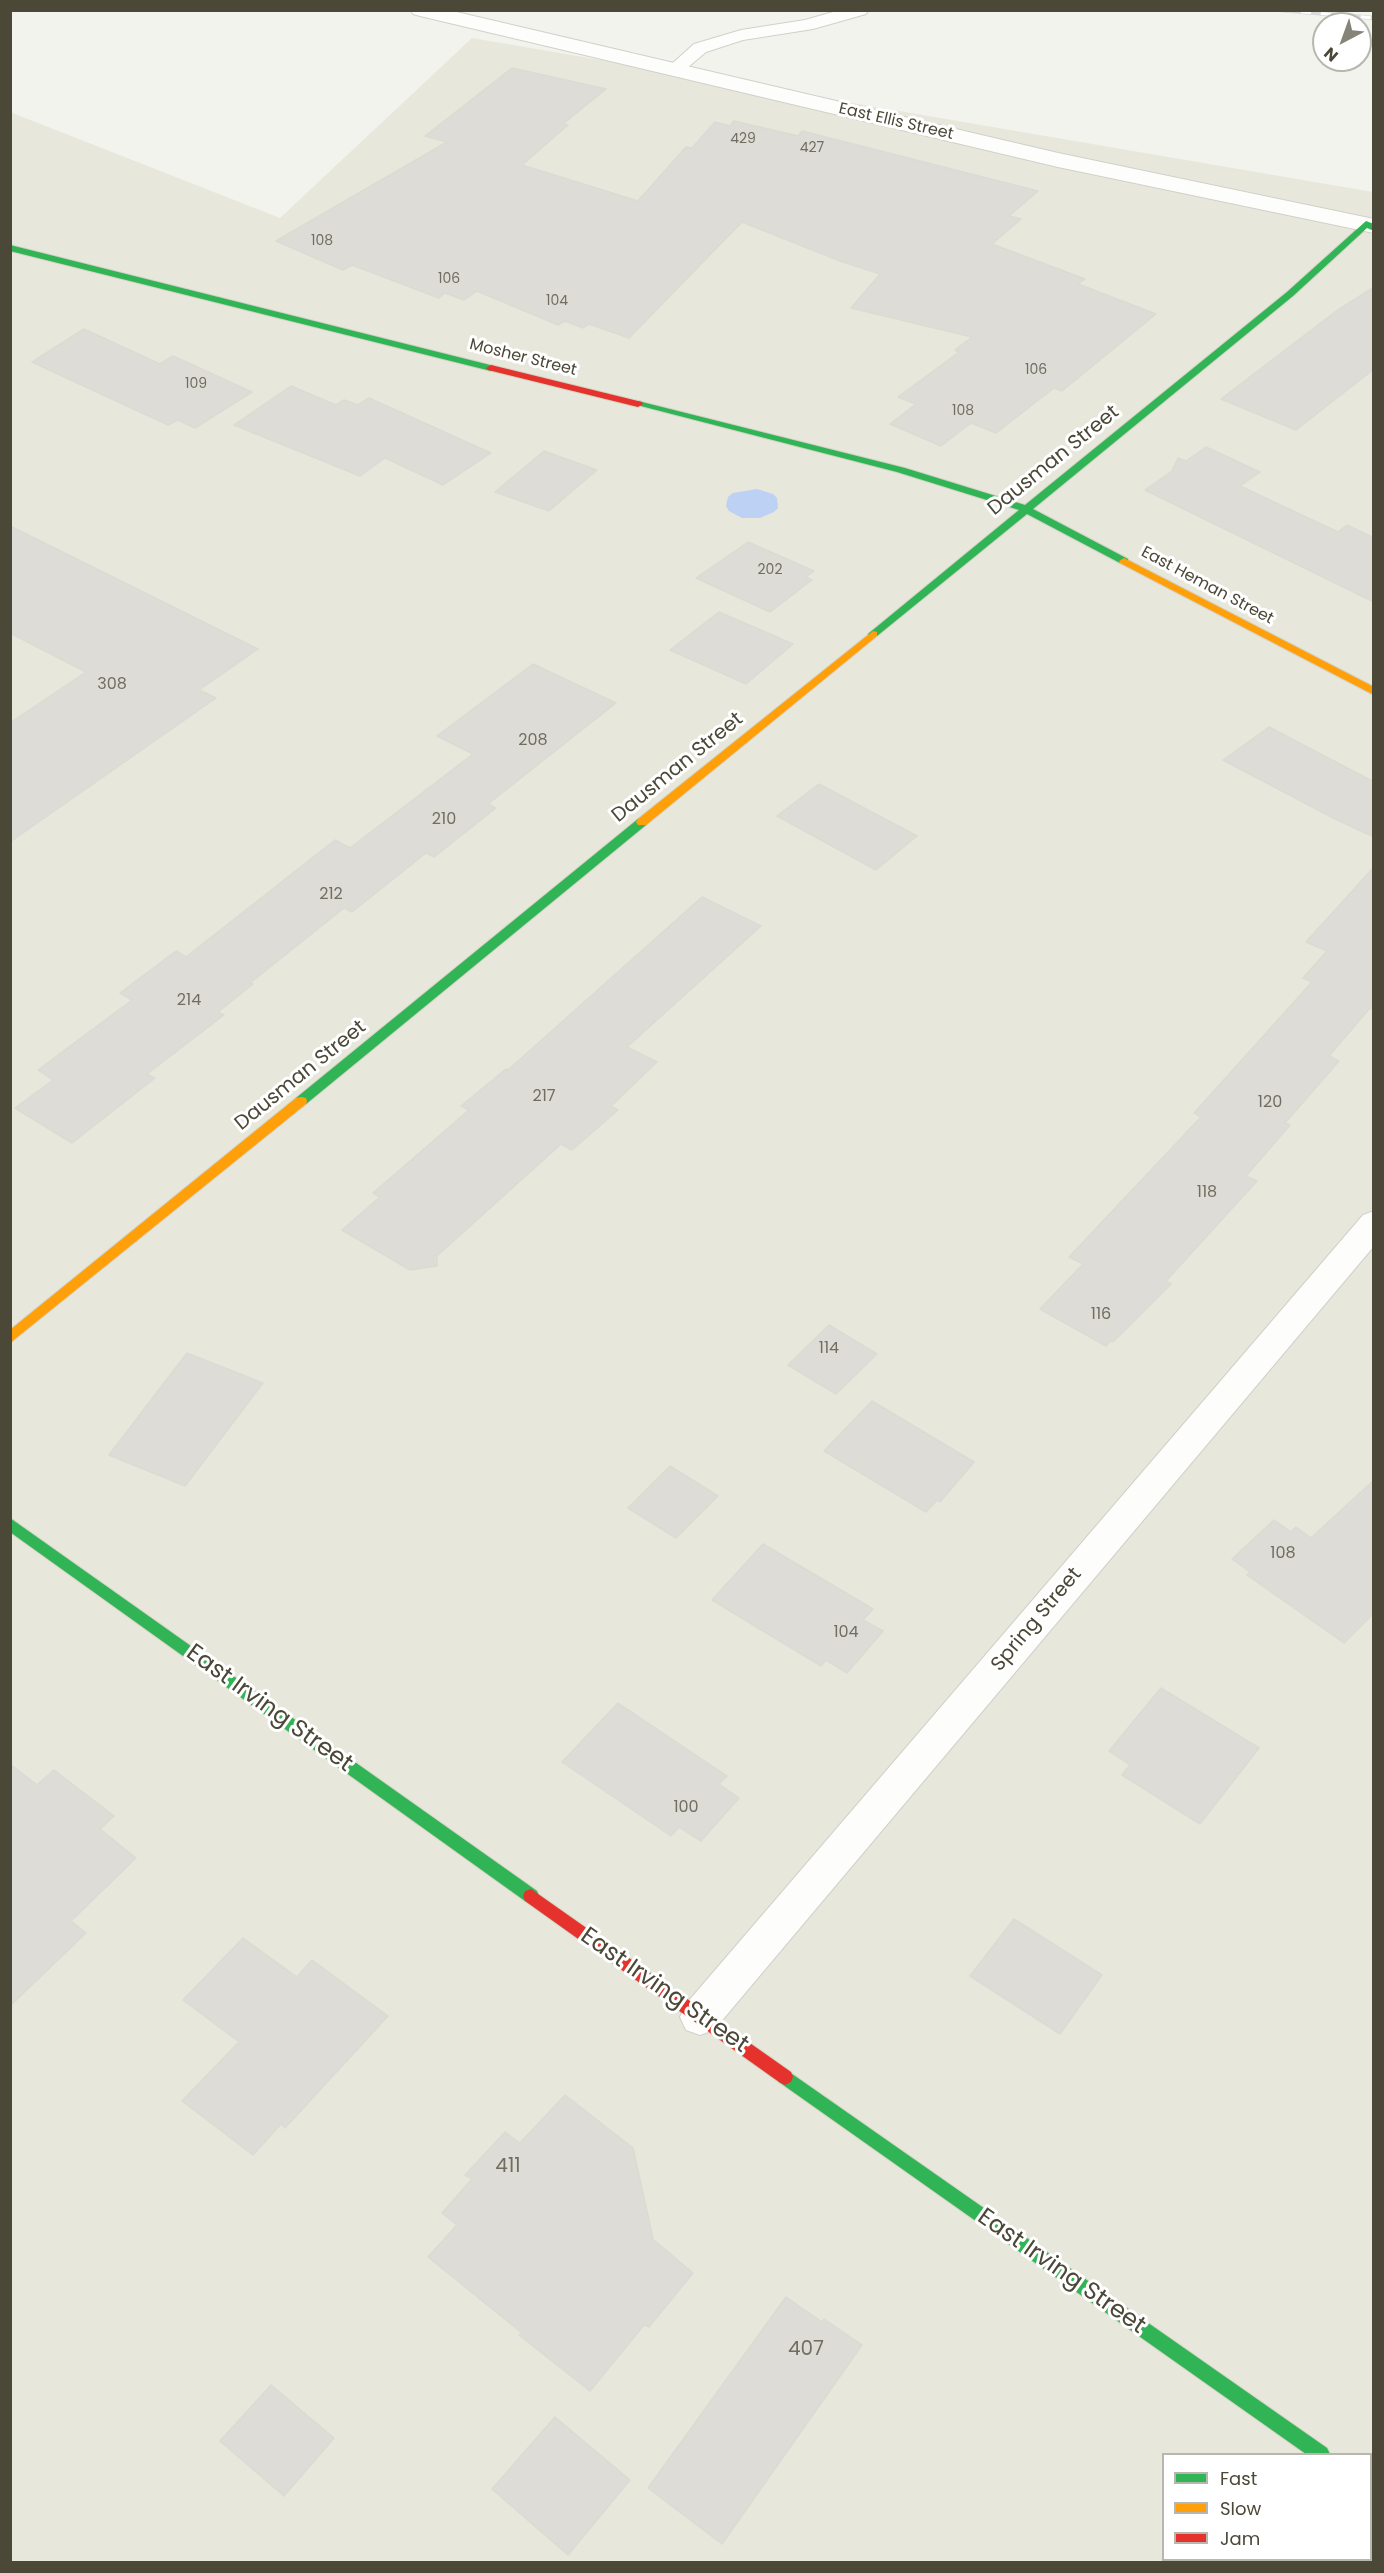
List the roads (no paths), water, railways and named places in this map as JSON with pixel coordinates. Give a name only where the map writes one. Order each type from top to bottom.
[{"type":"street","name":"East Ellis Street","points":[[420,10],[1058,160],[1371,226]]},
{"type":"street","name":"Dausman Street","points":[[10,1338],[1371,226]]},
{"type":"street","name":"Mosher Street","points":[[10,248],[890,467],[1026,509]]},
{"type":"street","name":"East Heman Street","points":[[1026,509],[1374,692]]},
{"type":"street","name":"Spring Street","points":[[700,2017],[1374,1223]]},
{"type":"street","name":"East Irving Street","points":[[10,1524],[700,2017],[1320,2453]]},
{"type":"lane","points":[[674,70],[700,48],[741,35],[807,25],[861,10]]},
{"type":"water","points":[[757,489],[773,494],[777,498],[778,508],[774,512],[760,518],[742,518],[729,511],[726,506],[728,497],[733,493]]},
{"type":"railway","points":[[1281,10],[1374,18]]}]
